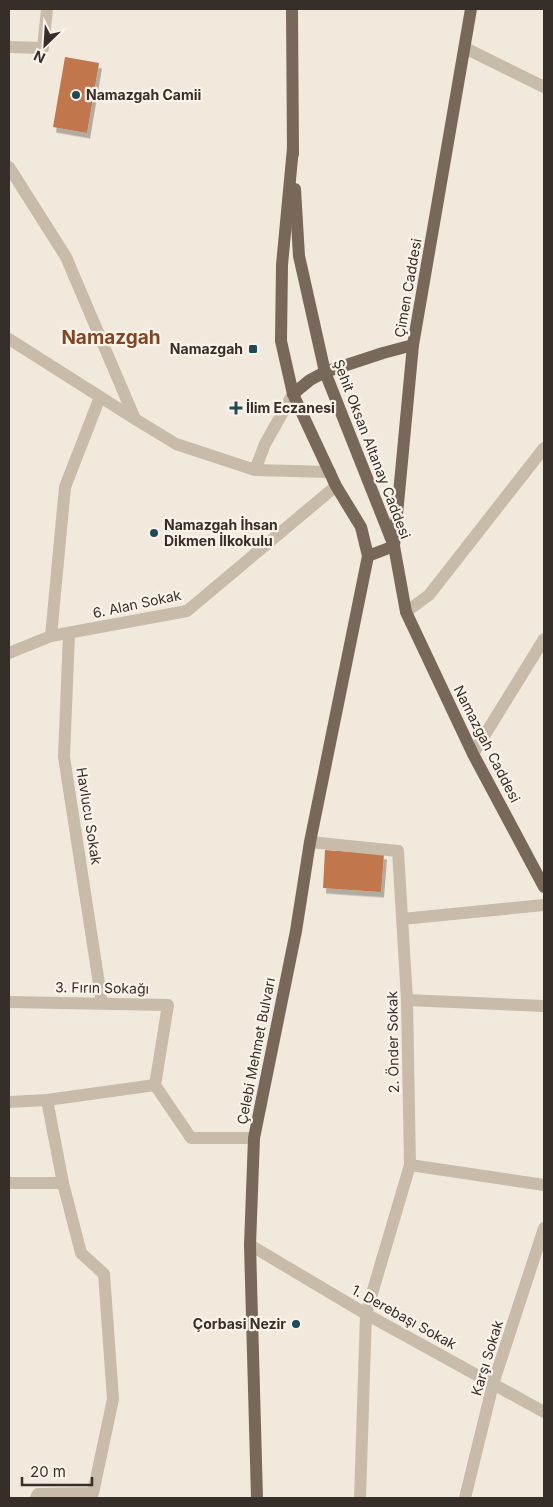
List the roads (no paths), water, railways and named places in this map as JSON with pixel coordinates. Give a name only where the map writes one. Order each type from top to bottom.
[{"type":"main road","name":"Şehit Oksan Altanay Caddesi","points":[[292,9],[293,148],[299,256],[325,372],[394,546],[406,612]]},
{"type":"main road","name":"Çimen Caddesi","points":[[394,546],[413,345],[471,9]]},
{"type":"main road","name":"Şehit Oksan Altanay Caddesi","points":[[293,148],[282,265],[282,341],[293,394],[336,486],[361,527],[368,556],[356,617]]},
{"type":"main road","points":[[293,394],[310,380],[325,372],[413,345]]},
{"type":"main road","points":[[368,556],[394,546]]},
{"type":"main road","name":"Namazgah Caddesi","points":[[406,612],[473,754],[544,887]]},
{"type":"main road","name":"Çelebi Mehmet Bulvarı","points":[[257,1498],[250,1245],[254,1138],[296,930],[310,842],[356,617]]},
{"type":"street","points":[[9,46],[43,48],[47,9]]},
{"type":"street","points":[[465,48],[544,87]]},
{"type":"street","points":[[9,167],[66,258],[135,419]]},
{"type":"street","points":[[9,339],[176,444],[255,470],[330,472]]},
{"type":"street","points":[[255,470],[265,444],[293,394]]},
{"type":"street","points":[[51,636],[65,486],[100,397]]},
{"type":"street","points":[[406,612],[428,594],[544,448]]},
{"type":"street","name":"6. Alan Sokak","points":[[9,653],[51,636],[187,610],[336,486]]},
{"type":"street","name":"Havlucu Sokak","points":[[69,633],[64,757],[102,1002]]},
{"type":"street","points":[[473,754],[544,639]]},
{"type":"street","name":"2. Önder Sokak","points":[[310,842],[398,851],[407,1000],[410,1165],[366,1314],[360,1498]]},
{"type":"street","points":[[402,919],[544,905]]},
{"type":"street","points":[[407,1000],[544,1006]]},
{"type":"street","name":"3. Fırın Sokağı","points":[[9,1002],[102,1002],[168,1005],[155,1085]]},
{"type":"street","points":[[9,1102],[47,1100],[155,1085],[191,1138],[254,1138]]},
{"type":"street","points":[[36,1498],[38,1494],[93,1494],[114,1399],[104,1274],[81,1253],[63,1183],[47,1100]]},
{"type":"street","points":[[410,1165],[544,1185]]},
{"type":"street","points":[[9,1183],[63,1183]]},
{"type":"street","name":"Karşı Sokak","points":[[465,1498],[493,1384],[544,1228]]},
{"type":"street","name":"1. Derebaşı Sokak","points":[[250,1245],[366,1314],[544,1412]]},
{"type":"place","name":"Namazgah Camii","points":[[76,95]]},
{"type":"place","name":"Namazgah","points":[[253,349]]},
{"type":"place","name":"İlim Eczanesi","points":[[236,408]]},
{"type":"place","name":"Namazgah İhsan Dikmen İlkokulu","points":[[154,533]]},
{"type":"place","name":"Çorbasi Nezir","points":[[296,1324]]},
{"type":"district","name":"Namazgah","points":[[111,337]]}]
